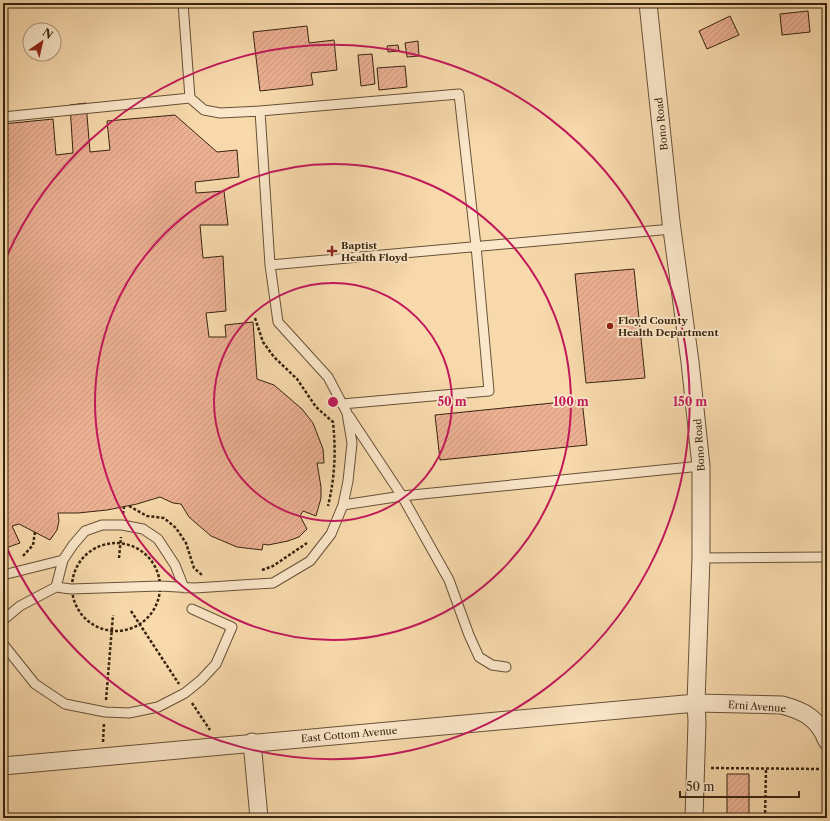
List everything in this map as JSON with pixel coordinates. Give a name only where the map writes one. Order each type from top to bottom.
[{"type":"street","name":"Bono Road","points":[[648,3],[672,229],[690,362],[701,466],[701,558],[694,818]]},
{"type":"street","name":"Erni Avenue","points":[[696,702],[782,706],[795,709],[807,714],[818,723],[827,741]]},
{"type":"street","name":"East Cottom Avenue","points":[[3,766],[252,742],[562,716],[696,702]]},
{"type":"street","points":[[252,742],[259,818]]},
{"type":"lane","points":[[183,3],[190,98],[204,110],[220,113],[260,111],[459,94],[476,246],[489,391],[342,404]]},
{"type":"lane","points":[[3,117],[190,98]]},
{"type":"lane","points":[[260,111],[270,265],[278,322],[328,377],[347,413],[402,496],[449,580],[479,657],[492,665],[506,667]]},
{"type":"lane","points":[[270,265],[672,229]]},
{"type":"lane","points":[[3,620],[20,606],[56,587],[71,589],[160,586],[184,588],[273,583],[310,561],[331,534],[343,505],[348,481],[352,443],[347,413]]},
{"type":"lane","points":[[343,505],[402,496],[701,466]]},
{"type":"lane","points":[[56,587],[63,560],[72,545],[85,531],[102,525],[122,525],[143,529],[158,539],[175,565],[184,588]]},
{"type":"lane","points":[[701,558],[827,557]]},
{"type":"lane","points":[[3,575],[63,560]]},
{"type":"lane","points":[[3,644],[35,684],[65,704],[105,712],[129,713],[158,707],[185,693],[201,680],[216,664],[232,627],[192,609]]},
{"type":"path","points":[[254,318],[263,342],[274,357],[297,380],[316,407],[333,422],[336,450],[333,481],[326,511]]},
{"type":"path","points":[[129,506],[147,516],[164,518],[176,528],[186,543],[194,568],[200,574],[206,576]]},
{"type":"path","points":[[18,558],[23,556],[33,545],[35,532]]},
{"type":"path","points":[[259,571],[273,566],[309,542]]},
{"type":"path","points":[[131,611],[213,734]]},
{"type":"path","points":[[103,743],[113,615]]},
{"type":"path","points":[[707,768],[820,769]]},
{"type":"path","points":[[765,818],[766,769]]},
{"type":"building","points":[[808,11],[810,32],[782,35],[780,14]]},
{"type":"building","points":[[730,16],[739,35],[707,49],[699,31]]},
{"type":"building","points":[[307,26],[309,43],[334,40],[337,70],[311,73],[313,85],[260,91],[253,32]]},
{"type":"building","points":[[418,41],[419,56],[407,57],[405,43]]},
{"type":"building","points":[[398,45],[399,51],[388,52],[387,46]]},
{"type":"building","points":[[372,54],[375,84],[361,86],[358,55]]},
{"type":"building","points":[[405,66],[407,87],[379,90],[377,68]]},
{"type":"building","points":[[86,103],[90,152],[110,150],[107,121],[175,115],[217,152],[237,150],[239,177],[195,182],[196,193],[224,191],[228,225],[200,225],[203,258],[223,256],[226,311],[206,313],[209,337],[226,337],[225,325],[253,322],[257,379],[274,385],[302,409],[313,423],[323,449],[324,463],[317,463],[321,487],[321,498],[316,516],[303,511],[300,516],[307,529],[299,537],[268,545],[263,544],[262,550],[237,547],[211,536],[189,517],[181,504],[173,503],[160,497],[137,504],[107,510],[78,513],[58,513],[59,521],[57,530],[50,540],[19,524],[12,526],[20,543],[3,549],[3,124],[53,119],[56,155],[73,153],[70,105]]},
{"type":"building","name":"Floyd County Health Department","points":[[634,269],[645,378],[586,383],[575,274]]},
{"type":"building","points":[[582,400],[587,445],[440,460],[435,415]]},
{"type":"building","points":[[727,774],[749,774],[749,818],[727,818]]},
{"type":"place","name":"Baptist Health Floyd","points":[[332,251]]},
{"type":"place","name":"Floyd County Health Department","points":[[610,326]]}]
